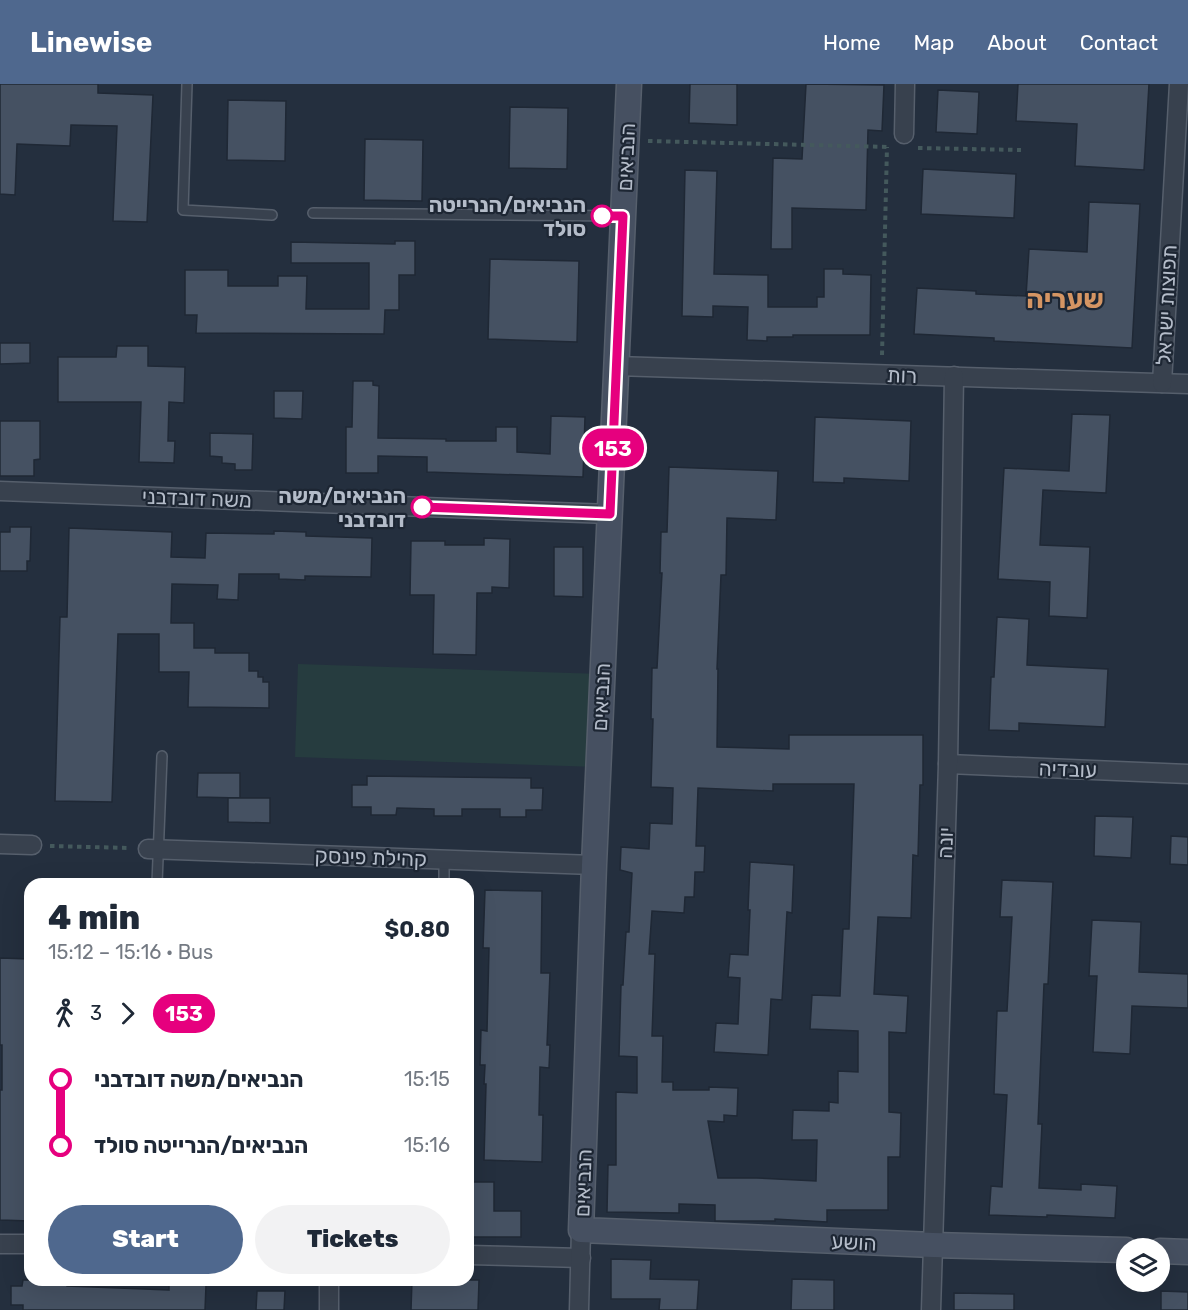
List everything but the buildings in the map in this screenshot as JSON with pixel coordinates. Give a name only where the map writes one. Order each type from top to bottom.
[{"type":"street","name":"הנביאים","points":[[579,1310],[594,865],[629,84]]},
{"type":"street","points":[[904,143],[905,84]]},
{"type":"street","name":"תפוצות ישראל","points":[[1162,383],[1179,84]]},
{"type":"street","name":"רות","points":[[616,366],[1188,384]]},
{"type":"street","name":"יונה","points":[[931,1310],[948,764],[954,376]]},
{"type":"street","name":"משה דובדבני","points":[[0,491],[610,514]]},
{"type":"street","name":"עובדיה","points":[[948,764],[1188,774]]},
{"type":"street","points":[[0,844],[32,845]]},
{"type":"street","name":"קהילת פינסק","points":[[153,849],[594,865]]},
{"type":"street","name":"הושע","points":[[581,1230],[933,1245],[1116,1250]]},
{"type":"street","points":[[0,1244],[24,1244]]},
{"type":"street","points":[[1170,1251],[1188,1252]]},
{"type":"street","points":[[474,1255],[581,1258]]},
{"type":"street","points":[[329,1286],[329,1310]]},
{"type":"lane","points":[[187,84],[183,210],[272,215]]},
{"type":"lane","points":[[313,213],[623,216]]},
{"type":"lane","points":[[156,878],[153,849],[162,756]]},
{"type":"lane","points":[[444,860],[444,878]]},
{"type":"path","points":[[627,140],[887,147],[904,143],[1021,150]]},
{"type":"path","points":[[887,147],[904,143]]},
{"type":"path","points":[[882,374],[887,147]]},
{"type":"path","points":[[32,845],[153,849]]},
{"type":"green space","points":[[298,664],[602,674],[598,767],[295,757]]},
{"type":"bus line","name":"153","points":[[422,507],[610,514],[623,216],[602,216]]},
{"type":"place","name":"הנביאים/הנרייטה סולד","points":[[602,216]]},
{"type":"place","name":"הנביאים/משה דובדבני","points":[[422,507]]},
{"type":"district","name":"שעריה","points":[[1065,299]]}]
